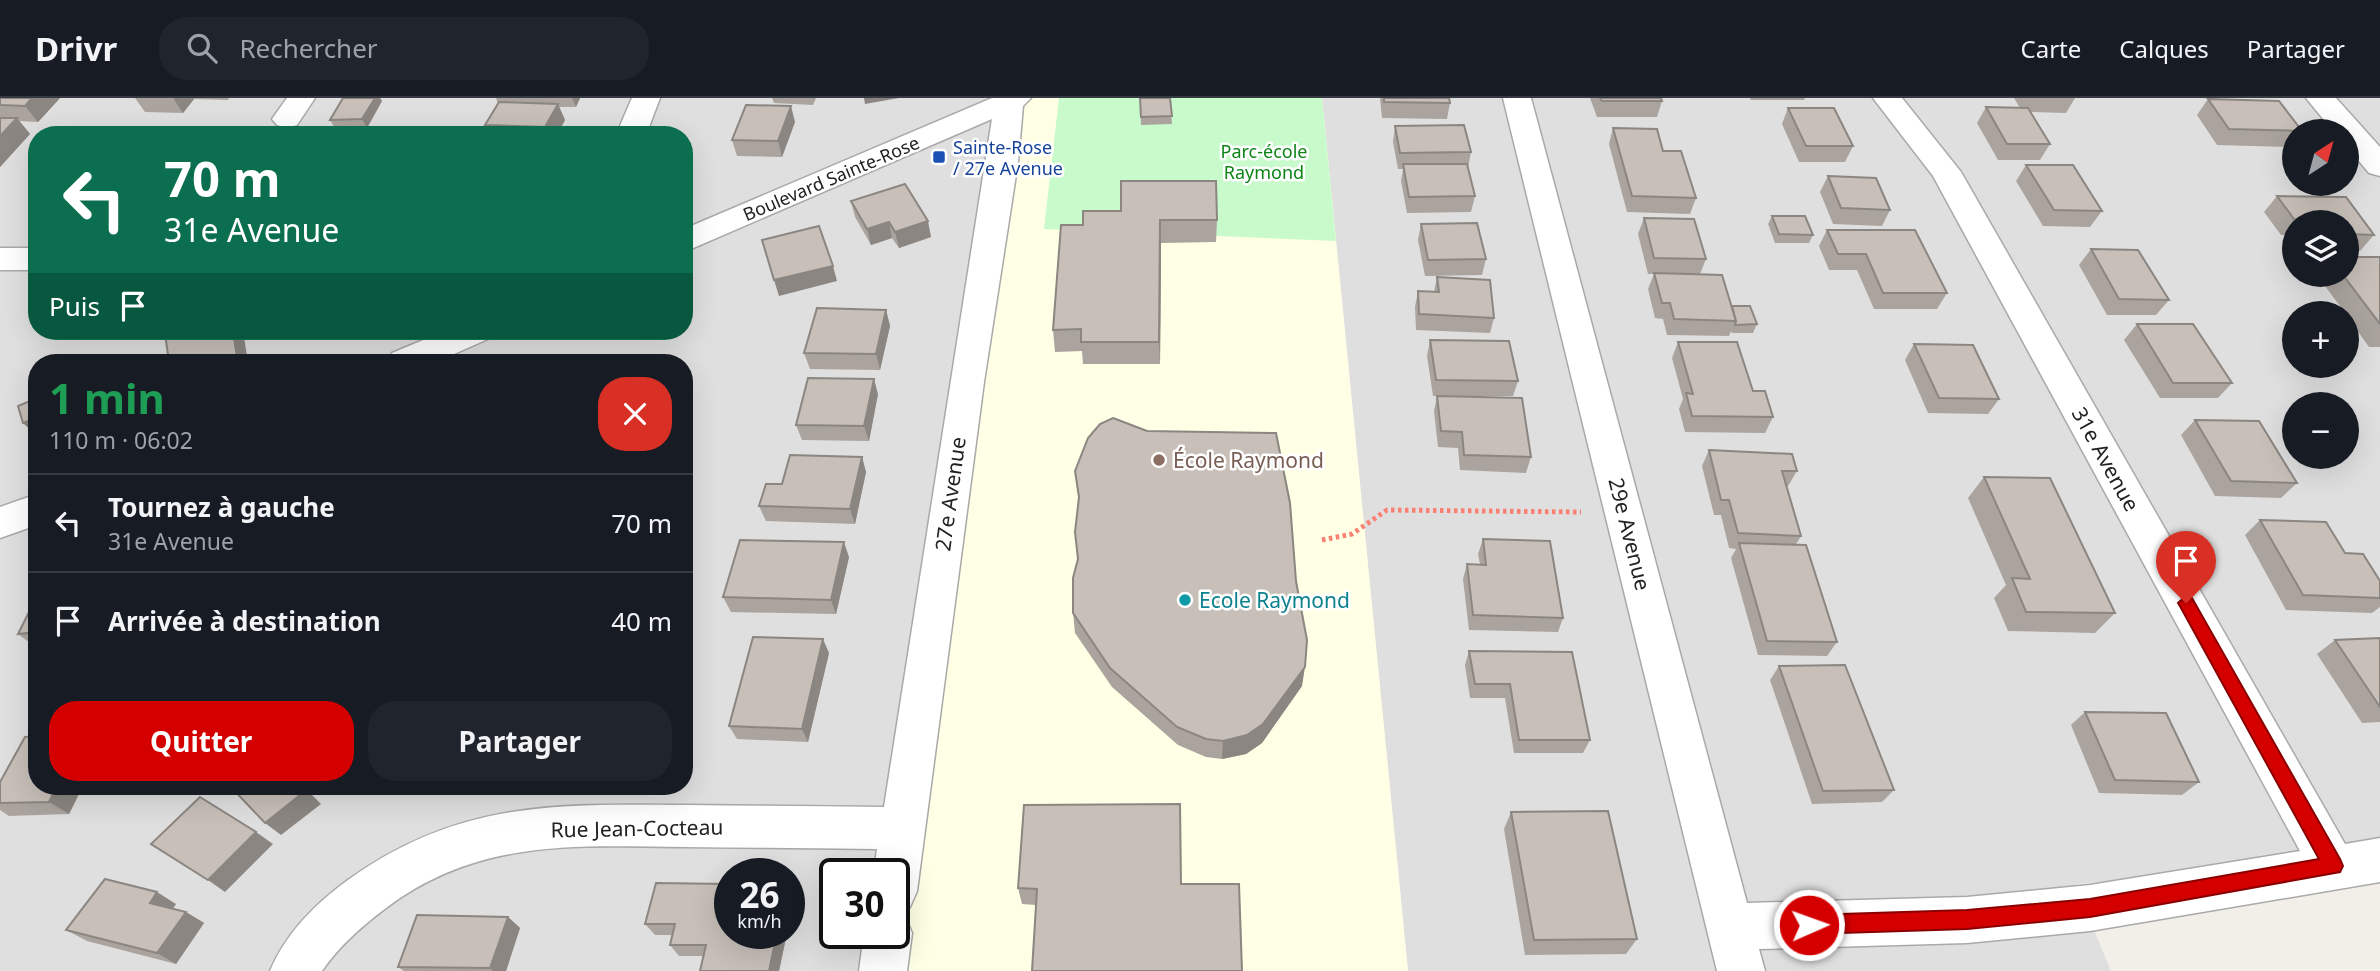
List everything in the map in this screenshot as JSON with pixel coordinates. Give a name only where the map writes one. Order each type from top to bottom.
[{"type":"street","points":[[635,126],[646,98]]},
{"type":"street","name":"29e Avenue","points":[[1517,98],[1736,949]]},
{"type":"street","name":"31e Avenue","points":[[1887,98],[1946,172],[2333,866]]},
{"type":"street","points":[[2320,98],[2380,166]]},
{"type":"street","name":"Boulevard Sainte-Rose","points":[[693,237],[1011,99]]},
{"type":"street","name":"27e Avenue","points":[[899,858],[966,382],[1011,99]]},
{"type":"street","points":[[0,258],[28,259]]},
{"type":"street","points":[[423,354],[455,340]]},
{"type":"street","points":[[0,523],[28,512]]},
{"type":"street","name":"Rue Jean-Cocteau","points":[[294,971],[338,917],[394,876],[440,851],[491,834],[579,825],[903,828]]},
{"type":"street","points":[[1736,949],[1967,919],[2090,908],[2380,860]]},
{"type":"street","points":[[883,971],[886,949]]},
{"type":"path","points":[[1322,540],[1352,534],[1387,510],[1624,512]]},
{"type":"shaded area","points":[[0,98],[1028,98],[905,858],[819,858],[819,949],[891,949],[888,971],[0,971]]},
{"type":"shaded area","name":"École Raymond","points":[[1028,98],[1322,98],[1408,971],[888,971],[891,949],[910,949],[910,858],[904,858],[1011,105]]},
{"type":"shaded area","points":[[1322,98],[2380,98],[2380,859],[2075,884],[2111,971],[1408,971]]},
{"type":"green space","name":"Parc-école Raymond","points":[[1059,98],[1322,98],[1336,241],[1044,229]]},
{"type":"building","points":[[0,98],[32,98],[25,106],[0,105]]},
{"type":"building","points":[[343,98],[375,98],[362,119],[330,120]]},
{"type":"building","points":[[1140,98],[1170,98],[1172,116],[1141,117]]},
{"type":"building","points":[[1384,98],[1449,98],[1450,103],[1384,102]]},
{"type":"building","points":[[1600,98],[1661,98],[1662,101],[1602,101]]},
{"type":"building","points":[[2208,99],[2279,101],[2293,119],[2282,119],[2282,130],[2229,129]]},
{"type":"building","points":[[499,102],[558,104],[546,126],[485,125]]},
{"type":"building","points":[[746,105],[791,106],[778,141],[732,140]]},
{"type":"building","points":[[1986,107],[2028,108],[2050,144],[2007,144]]},
{"type":"building","points":[[1788,108],[1834,108],[1853,146],[1806,146]]},
{"type":"building","points":[[0,118],[17,118],[0,136]]},
{"type":"building","points":[[1464,125],[1471,152],[1400,153],[1395,126]]},
{"type":"building","points":[[1613,128],[1657,129],[1663,151],[1681,151],[1696,198],[1632,196]]},
{"type":"building","points":[[1403,164],[1467,164],[1475,196],[1409,197]]},
{"type":"building","points":[[2026,165],[2073,165],[2102,211],[2054,210]]},
{"type":"building","points":[[1828,176],[1876,178],[1890,210],[1841,208]]},
{"type":"building","points":[[1121,181],[1216,181],[1217,220],[1160,220],[1159,342],[1081,342],[1081,329],[1053,330],[1061,225],[1083,225],[1083,211],[1121,211]]},
{"type":"building","points":[[905,184],[928,221],[895,232],[889,222],[867,229],[851,201]]},
{"type":"building","points":[[2277,196],[2346,197],[2356,210],[2287,210]]},
{"type":"building","points":[[2359,215],[2374,235],[2359,234]]},
{"type":"building","points":[[1772,216],[1805,216],[1813,235],[1779,234]]},
{"type":"building","points":[[1644,218],[1694,219],[1706,259],[1654,258]]},
{"type":"building","points":[[1477,223],[1486,259],[1428,260],[1421,224]]},
{"type":"building","points":[[819,226],[833,266],[774,280],[762,240]]},
{"type":"building","points":[[1827,230],[1915,230],[1947,293],[1883,293],[1866,254],[1838,254]]},
{"type":"building","points":[[2091,249],[2138,250],[2169,300],[2119,299]]},
{"type":"building","points":[[2359,257],[2380,257],[2380,324],[2352,287],[2359,287]]},
{"type":"building","points":[[1654,273],[1722,275],[1736,321],[1674,319],[1670,303],[1662,303]]},
{"type":"building","points":[[1437,277],[1490,280],[1494,318],[1419,314],[1418,291],[1439,292]]},
{"type":"building","points":[[1732,306],[1750,306],[1757,324],[1735,325]]},
{"type":"building","points":[[817,308],[886,310],[876,354],[804,353]]},
{"type":"building","points":[[2137,324],[2193,324],[2232,383],[2173,383]]},
{"type":"building","points":[[166,340],[234,340],[237,354],[168,354]]},
{"type":"building","points":[[1430,340],[1509,341],[1518,381],[1436,380]]},
{"type":"building","points":[[1678,342],[1737,342],[1753,391],[1765,391],[1773,417],[1692,416],[1686,393],[1693,394]]},
{"type":"building","points":[[1914,344],[1973,345],[1999,399],[1939,398]]},
{"type":"building","points":[[808,378],[874,379],[864,426],[796,425]]},
{"type":"building","points":[[1437,396],[1522,398],[1531,457],[1464,455],[1462,432],[1441,431]]},
{"type":"building","points":[[28,402],[28,421],[23,423],[18,406]]},
{"type":"building","name":"Ecole Raymond","points":[[1113,418],[1147,431],[1276,433],[1290,503],[1296,581],[1307,640],[1305,667],[1263,724],[1247,735],[1223,741],[1206,739],[1177,727],[1110,668],[1073,613],[1073,578],[1078,559],[1075,532],[1079,497],[1075,471],[1088,438],[1100,424]]},
{"type":"building","points":[[2195,420],[2259,421],[2282,459],[2282,469],[2288,469],[2297,483],[2231,481]]},
{"type":"building","points":[[1709,450],[1792,454],[1797,471],[1782,471],[1801,536],[1738,533],[1729,500],[1721,500]]},
{"type":"building","points":[[790,455],[862,457],[850,509],[759,506],[766,484],[782,484]]},
{"type":"building","points":[[1984,477],[2050,478],[2115,613],[2026,612],[2012,578],[2030,579]]},
{"type":"building","points":[[2260,520],[2326,522],[2345,553],[2363,554],[2380,581],[2380,598],[2303,595]]},
{"type":"building","points":[[1483,539],[1550,541],[1563,618],[1473,615],[1467,564],[1486,565]]},
{"type":"building","points":[[740,540],[844,542],[831,600],[723,597]]},
{"type":"building","points":[[1739,543],[1806,545],[1837,642],[1767,641]]},
{"type":"building","points":[[28,614],[28,633],[18,634]]},
{"type":"building","points":[[753,637],[823,639],[802,729],[729,726]]},
{"type":"building","points":[[2380,638],[2380,707],[2335,640]]},
{"type":"building","points":[[1469,651],[1572,652],[1590,740],[1519,740],[1510,684],[1475,684]]},
{"type":"building","points":[[1845,665],[1894,790],[1823,791],[1779,666]]},
{"type":"building","points":[[2085,712],[2166,713],[2199,782],[2115,780]]},
{"type":"building","points":[[25,737],[28,737],[28,795],[52,795],[49,802],[0,803],[0,782]]},
{"type":"building","points":[[239,795],[300,795],[265,823]]},
{"type":"building","points":[[200,797],[256,832],[208,880],[151,844]]},
{"type":"building","points":[[1180,804],[1181,884],[1239,884],[1242,971],[1032,971],[1037,889],[1018,888],[1024,805]]},
{"type":"building","points":[[1608,811],[1637,939],[1534,940],[1511,812]]},
{"type":"building","points":[[105,879],[157,892],[150,903],[186,912],[157,953],[66,930]]},
{"type":"building","points":[[656,883],[714,884],[714,949],[774,949],[769,971],[700,971],[706,945],[670,945],[675,924],[645,924]]},
{"type":"building","points":[[417,915],[508,917],[490,968],[398,967]]},
{"type":"place","name":"Sainte-Rose / 27e Avenue","points":[[939,157]]},
{"type":"place","name":"École Raymond","points":[[1159,460]]},
{"type":"place","name":"Ecole Raymond","points":[[1185,600]]},
{"type":"route","points":[[1809,925],[1967,919],[2090,908],[2333,866],[2186,603]]}]
